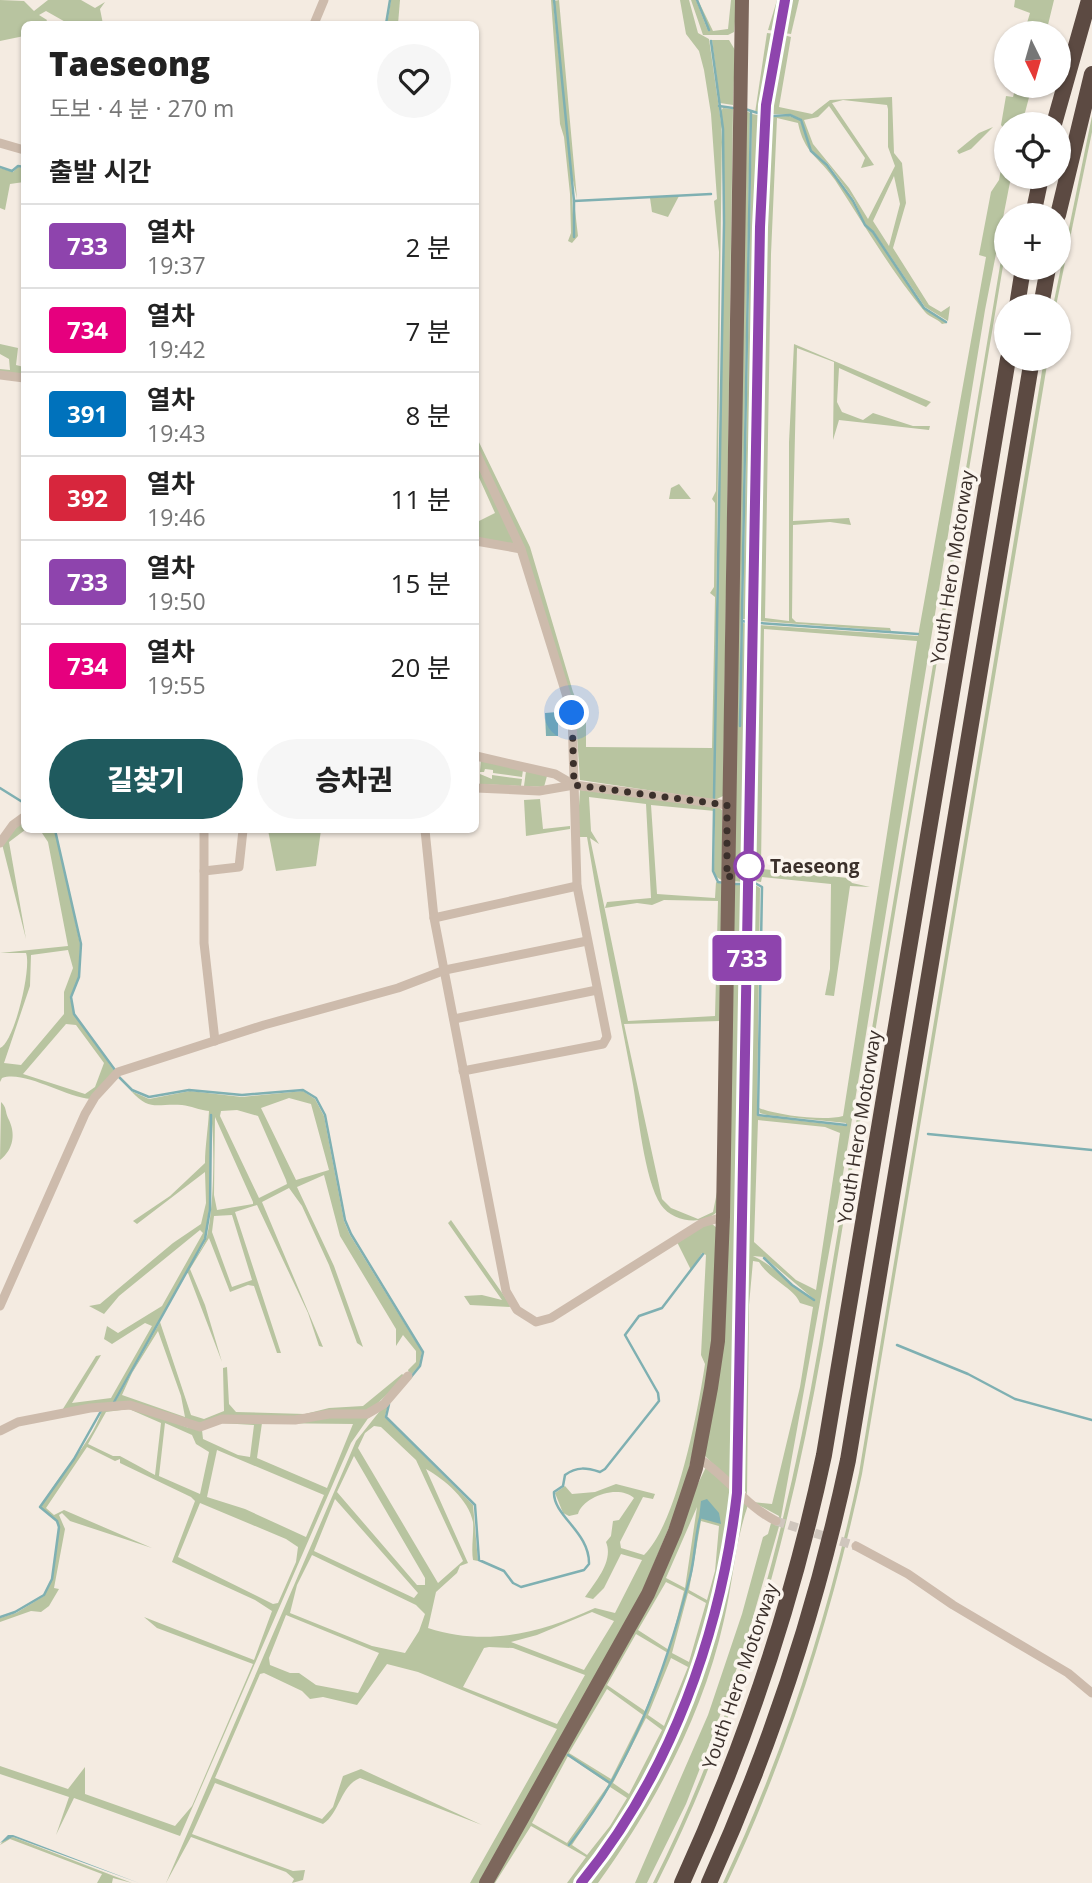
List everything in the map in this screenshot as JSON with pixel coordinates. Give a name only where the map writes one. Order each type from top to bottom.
[{"type":"highway","points":[[1057,112],[1089,0]]},
{"type":"highway","points":[[1061,203],[1092,74]]},
{"type":"highway","name":"Youth Hero Motorway","points":[[682,1883],[735,1761],[763,1687],[797,1576],[824,1455],[1006,371]]},
{"type":"highway","points":[[709,1883],[782,1707],[820,1582],[840,1497],[870,1334],[1030,371]]},
{"type":"main road","points":[[485,1883],[648,1594],[675,1531],[698,1458],[718,1341],[723,1217],[727,805],[742,0]]},
{"type":"street","points":[[315,21],[324,0]]},
{"type":"street","points":[[0,142],[21,149]]},
{"type":"street","points":[[0,375],[21,378]]},
{"type":"street","points":[[463,1071],[603,1044],[607,1037],[577,886],[572,713],[521,549],[479,459]]},
{"type":"street","points":[[479,542],[521,549]]},
{"type":"street","points":[[479,757],[555,774],[574,785]]},
{"type":"street","points":[[479,788],[539,791],[574,785],[727,805]]},
{"type":"street","points":[[0,843],[13,825],[21,819]]},
{"type":"street","points":[[204,833],[206,972],[215,1041]]},
{"type":"street","points":[[204,871],[239,867],[243,833]]},
{"type":"street","points":[[425,833],[434,918],[463,1071],[506,1291],[517,1310],[536,1322],[551,1318],[702,1223],[723,1217]]},
{"type":"street","points":[[434,918],[577,886]]},
{"type":"street","points":[[0,1306],[85,1114],[95,1097],[117,1074],[215,1041],[398,988],[445,970],[587,941]]},
{"type":"street","points":[[454,1019],[597,990]]},
{"type":"street","points":[[0,1430],[18,1422],[90,1408],[130,1405],[200,1427],[222,1419],[295,1420],[329,1414],[367,1414],[376,1411],[408,1376]]},
{"type":"street","points":[[698,1458],[716,1470],[737,1493],[776,1521]]},
{"type":"street","points":[[856,1546],[908,1574],[953,1605],[1057,1667],[1092,1693]]},
{"type":"green space","points":[[0,0],[24,1],[34,11],[48,0],[81,0],[95,8],[105,2],[100,9],[102,21],[64,21],[46,11],[39,15],[46,21],[21,21],[21,37],[0,41]]},
{"type":"green space","points":[[391,0],[400,0],[398,21],[388,21]]},
{"type":"green space","points":[[551,0],[570,161],[554,1],[559,0],[577,199],[571,171],[574,237],[574,201],[578,236],[572,243],[568,241],[571,233],[570,194],[564,137],[560,124]]},
{"type":"green space","points":[[680,0],[689,0],[698,33],[709,39],[721,125],[723,108],[733,109],[723,796],[715,800],[580,780],[576,720],[507,510],[479,454],[479,442],[530,547],[573,692],[586,722],[586,747],[712,748],[715,597],[710,593],[714,587],[715,503],[712,499],[716,491],[719,252],[711,114],[699,51],[686,34]],"holes":[[[722,142],[724,223],[714,797]]]},
{"type":"green space","points":[[691,0],[696,0],[708,31],[698,0],[713,31],[728,29],[731,0],[737,0],[734,32],[728,35],[703,35]]},
{"type":"green space","points":[[777,0],[783,0],[776,31],[768,30]]},
{"type":"green space","points":[[790,0],[799,0],[791,34],[784,33]]},
{"type":"green space","points":[[1015,0],[1054,0],[1049,21],[1028,21],[1030,13],[1014,7]]},
{"type":"green space","points":[[767,33],[775,34],[763,113],[755,113]]},
{"type":"green space","points":[[784,35],[791,37],[779,107],[812,114],[830,100],[892,97],[894,153],[902,163],[906,203],[893,248],[929,305],[941,312],[950,306],[948,321],[925,307],[874,232],[865,224],[854,200],[828,164],[812,151],[801,119],[790,114],[770,114],[777,55]],"holes":[[[843,100],[887,105],[888,109],[888,147],[895,166],[868,219],[849,188],[813,144],[804,120],[818,117],[829,106],[865,158],[861,168],[874,165],[832,103]],[[894,176],[900,204],[889,246],[873,221]]]},
{"type":"green space","points":[[712,40],[729,40],[735,50],[733,105],[720,103]]},
{"type":"green space","points":[[1006,98],[1029,98],[1025,112],[1003,112]]},
{"type":"green space","points":[[743,109],[750,113],[739,727],[743,623],[751,624],[744,882],[731,881]]},
{"type":"green space","points":[[752,114],[763,116],[759,175],[751,620],[743,619]]},
{"type":"green space","points":[[789,116],[800,120],[811,152],[798,123],[777,118],[771,254],[765,618],[789,621],[789,442],[794,344],[931,402],[926,407],[839,368],[837,402],[842,412],[863,420],[873,413],[913,426],[930,426],[929,430],[839,420],[833,440],[834,362],[797,348],[793,521],[849,518],[851,525],[830,522],[793,525],[792,618],[796,622],[890,628],[891,631],[759,621],[768,140],[770,117]]},
{"type":"green space","points":[[1092,116],[1092,132],[1071,234],[1071,218]]},
{"type":"green space","points":[[993,127],[971,149],[959,154],[957,151],[979,133]]},
{"type":"green space","points":[[811,152],[827,165],[852,201],[864,225],[873,233],[924,308],[947,323],[942,324],[927,314],[878,247],[835,180]]},
{"type":"green space","points":[[0,168],[13,172],[21,168],[21,182],[10,184],[5,210],[0,208]]},
{"type":"green space","points":[[994,188],[1009,189],[1006,203],[994,203],[994,264],[841,1186],[780,1523],[745,1645],[686,1804],[647,1883],[635,1883],[708,1715],[742,1614],[763,1537],[768,1534],[771,1523],[778,1525],[779,1516],[753,1502],[772,1504],[800,1387],[813,1307],[800,1303],[759,1262],[753,1261],[749,1305],[747,1495],[741,1482],[755,885],[760,888],[757,1116],[846,1126],[846,1123],[767,1115],[760,1113],[759,1108],[802,1117],[843,1116],[917,641],[764,629],[761,869],[848,878],[852,883],[870,887],[850,886],[834,996],[825,995],[830,969],[831,884],[762,877],[761,882],[755,881],[759,625],[918,636],[986,257],[979,255]],"holes":[[[758,1120],[825,1127],[840,1133],[816,1290],[796,1280],[754,1242]],[[753,1256],[764,1257],[815,1300]]]},
{"type":"green space","points":[[679,196],[668,217],[652,212],[650,198]]},
{"type":"green space","points":[[998,280],[1001,280],[998,294],[995,294]]},
{"type":"green space","points":[[1058,280],[1061,280],[1058,294],[1055,294]]},
{"type":"green space","points":[[994,301],[994,320],[810,1414],[779,1552],[739,1687],[687,1818],[657,1883],[653,1883],[711,1753],[756,1620],[791,1483],[819,1344]]},
{"type":"green space","points":[[0,344],[18,348],[16,365],[21,366],[21,376],[0,374],[0,369],[10,370],[9,359],[0,354]]},
{"type":"green space","points":[[1042,371],[1046,371],[862,1474],[837,1579],[789,1734],[749,1834],[727,1883],[723,1883],[766,1784],[803,1682],[834,1578],[859,1473]]},
{"type":"green space","points":[[479,468],[514,542],[512,544],[479,538],[479,521],[495,513],[479,478]]},
{"type":"green space","points":[[679,484],[691,499],[669,499],[671,488]]},
{"type":"green space","points":[[481,760],[523,770],[522,777],[493,773],[493,770],[485,769],[480,772]]},
{"type":"green space","points":[[526,771],[547,776],[544,787],[524,786]]},
{"type":"green space","points":[[480,774],[492,779],[492,775],[522,779],[521,786],[480,784]]},
{"type":"green space","points":[[580,790],[718,807],[722,810],[723,881],[715,876],[714,870],[715,811],[651,805],[657,894],[715,898],[716,882],[722,884],[720,1021],[624,1024],[662,1199],[671,1208],[698,1219],[713,1212],[718,1187],[717,1212],[704,1219],[688,1220],[666,1211],[655,1194],[650,1179],[587,837],[577,837]],"holes":[[[589,797],[646,804],[651,898],[607,902],[605,908],[637,903],[652,905],[664,900],[718,901],[715,1016],[628,1021],[590,838],[599,844],[591,831]]]},
{"type":"green space","points":[[540,799],[543,829],[570,826],[570,829],[526,836],[524,800]]},
{"type":"green space","points":[[21,822],[21,833],[9,842],[26,939],[2,844]]},
{"type":"green space","points":[[42,833],[55,833],[58,841],[80,944],[79,977],[70,997],[74,1014],[115,1072],[91,1099],[22,1078],[2,1078],[0,1082],[0,1048],[11,1033],[16,1020],[27,961],[26,953],[0,953],[68,946],[48,842]],"holes":[[[68,950],[73,968],[64,992],[64,1014],[21,1065],[4,1063],[30,986],[31,955]],[[66,1024],[76,1025],[104,1063],[95,1087],[85,1094],[23,1074]]]},
{"type":"green space","points":[[269,833],[321,833],[316,866],[276,871]]},
{"type":"green space","points":[[731,885],[747,885],[734,1485],[704,1455],[712,1417]]},
{"type":"green space","points":[[131,1091],[149,1099],[190,1091],[242,1097],[303,1091],[315,1099],[324,1116],[344,1221],[422,1352],[419,1366],[410,1376],[408,1370],[416,1362],[416,1351],[403,1335],[396,1346],[396,1329],[340,1236],[324,1175],[297,1187],[334,1266],[363,1347],[357,1343],[329,1265],[302,1206],[289,1188],[262,1202],[323,1347],[319,1346],[308,1313],[257,1205],[235,1212],[281,1353],[277,1353],[254,1286],[248,1285],[230,1292],[209,1238],[190,1269],[205,1305],[222,1362],[188,1273],[185,1274],[115,1401],[111,1404],[61,1412],[96,1356],[101,1355],[72,1403],[111,1398],[152,1326],[145,1323],[112,1344],[104,1339],[107,1326],[118,1333],[162,1306],[203,1233],[200,1230],[119,1296],[104,1314],[89,1306],[100,1304],[173,1243],[201,1224],[206,1203],[205,1172],[137,1224],[133,1221],[170,1196],[205,1163],[209,1111],[182,1105],[154,1105],[138,1098]],"holes":[[[289,1098],[311,1104],[329,1170],[296,1180],[261,1108]],[[237,1110],[258,1116],[287,1184],[259,1198],[220,1116],[221,1111]],[[211,1114],[213,1175],[209,1224],[205,1241],[186,1272],[205,1238],[209,1209]],[[215,1117],[253,1204],[217,1210],[214,1195]],[[232,1215],[252,1280],[232,1287],[212,1232],[214,1216]]]},
{"type":"green space","points":[[1,1102],[13,1135],[11,1146],[0,1160]]},
{"type":"green space","points":[[451,1220],[512,1307],[470,1305],[464,1296],[482,1295],[502,1300],[448,1223]]},
{"type":"green space","points":[[711,1223],[717,1228],[715,1303],[706,1397],[682,1496],[640,1597],[481,1883],[470,1883],[557,1729],[418,1672],[387,1664],[357,1705],[323,1697],[310,1699],[302,1691],[264,1673],[260,1674],[215,1778],[322,1819],[333,1807],[343,1776],[361,1769],[482,1825],[360,1778],[348,1787],[329,1819],[323,1824],[215,1783],[192,1834],[293,1871],[305,1870],[303,1880],[292,1883],[294,1879],[286,1872],[191,1837],[166,1883],[356,1441],[383,1407],[388,1404],[385,1417],[473,1505],[478,1561],[473,1560],[473,1522],[467,1506],[448,1484],[426,1469],[468,1563],[460,1566],[457,1573],[436,1592],[428,1628],[450,1634],[493,1637],[534,1630],[595,1608],[615,1613],[642,1560],[621,1554],[604,1588],[593,1599],[585,1597],[606,1564],[606,1542],[611,1536],[613,1521],[619,1520],[634,1498],[619,1492],[602,1494],[587,1502],[578,1514],[569,1516],[563,1513],[555,1493],[565,1486],[572,1494],[595,1492],[616,1484],[655,1494],[653,1499],[643,1497],[620,1542],[621,1548],[644,1555],[656,1540],[676,1493],[684,1465],[705,1364],[701,1355],[706,1255],[702,1253],[691,1270],[677,1242],[694,1230]],"holes":[[[374,1426],[381,1427],[416,1460],[463,1561],[438,1583],[358,1448],[365,1433]],[[354,1456],[425,1578],[425,1585],[417,1585],[337,1492]],[[335,1499],[418,1593],[414,1598],[314,1551]],[[312,1555],[416,1605],[425,1614],[419,1631],[405,1653],[372,1646],[290,1613],[297,1585]],[[592,1612],[614,1621],[584,1670],[511,1642],[537,1635]],[[286,1615],[379,1653],[358,1693],[316,1685],[299,1673],[290,1673],[270,1665],[269,1658]],[[489,1647],[513,1648],[585,1675],[557,1724],[463,1687],[484,1648]]]},
{"type":"green space","points":[[160,1322],[191,1415],[204,1419],[224,1411],[223,1368],[227,1367],[229,1404],[236,1412],[305,1414],[329,1408],[363,1406],[402,1374],[406,1377],[369,1411],[199,1424],[114,1404]],"holes":[[[158,1331],[181,1396],[185,1417],[122,1395]]]},
{"type":"green space","points":[[130,1406],[189,1428],[220,1421],[369,1417],[351,1443],[180,1836],[74,1798],[56,1835],[69,1797],[0,1774],[0,1766],[68,1789],[85,1767],[85,1794],[175,1826],[192,1806],[253,1664],[157,1628],[144,1617],[254,1660],[272,1611],[255,1600],[172,1562],[195,1501],[191,1497],[120,1463],[120,1459],[115,1461],[87,1447],[46,1508],[54,1515],[64,1510],[152,1548],[70,1521],[62,1513],[59,1515],[65,1529],[54,1588],[59,1589],[49,1606],[41,1612],[31,1611],[0,1622],[0,1618],[16,1613],[44,1596],[52,1579],[59,1527],[57,1521],[41,1507],[89,1437],[102,1411]],"holes":[[[129,1409],[161,1423],[155,1475],[120,1456],[113,1456],[88,1444],[106,1412]],[[165,1423],[192,1435],[196,1444],[209,1452],[200,1494],[159,1476]],[[220,1423],[254,1425],[250,1457],[238,1455],[203,1439],[202,1430]],[[262,1423],[353,1424],[327,1488],[257,1458]],[[217,1450],[324,1495],[306,1537],[245,1509],[207,1497]],[[200,1503],[286,1539],[298,1547],[296,1562],[278,1603],[273,1604],[178,1557]]]},
{"type":"green space","points":[[706,1467],[732,1491],[714,1597],[682,1698],[637,1793],[609,1839],[577,1883],[567,1883],[586,1857],[531,1826],[495,1883],[491,1883],[591,1705]],"holes":[[[697,1507],[685,1588],[666,1578]],[[701,1521],[719,1526],[715,1571],[707,1600],[689,1590]],[[666,1582],[684,1591],[669,1650],[638,1630]],[[688,1593],[706,1603],[689,1662],[672,1653]],[[636,1634],[668,1653],[645,1711],[607,1685]],[[671,1658],[688,1667],[664,1726],[648,1715]],[[607,1689],[643,1715],[611,1779],[569,1753]],[[646,1718],[662,1730],[629,1794],[613,1783]],[[568,1756],[609,1784],[567,1843],[532,1823]],[[610,1787],[627,1798],[610,1826],[587,1855],[572,1845]]]},
{"type":"green space","points":[[738,1496],[748,1505],[740,1533],[727,1606],[715,1655],[690,1724],[657,1790],[619,1853],[598,1883],[583,1883],[641,1793],[686,1700],[718,1602]]},
{"type":"green space","points":[[13,1837],[132,1883],[113,1878],[112,1883],[97,1883],[102,1874],[10,1839],[0,1845],[4,1840]]},
{"type":"water","points":[[558,712],[558,736],[546,736],[545,713]]},
{"type":"water","points":[[707,1499],[719,1513],[721,1524],[699,1518],[701,1501]]},
{"type":"water","points":[[8,1835],[139,1883],[13,1837],[0,1843]]},
{"type":"waterway","points":[[386,21],[390,0]]},
{"type":"waterway","points":[[554,0],[574,201],[574,237]]},
{"type":"waterway","points":[[697,0],[709,30]]},
{"type":"waterway","points":[[711,41],[723,129],[724,223],[714,798]]},
{"type":"waterway","points":[[719,106],[733,108]]},
{"type":"waterway","points":[[745,109],[761,114]]},
{"type":"waterway","points":[[740,726],[751,112]]},
{"type":"waterway","points":[[772,116],[790,115],[801,120],[811,151],[827,165],[853,201],[865,225],[873,232],[924,308],[946,322]]},
{"type":"waterway","points":[[0,167],[12,171],[21,166]]},
{"type":"waterway","points":[[574,201],[711,194]]},
{"type":"waterway","points":[[742,621],[752,623]]},
{"type":"waterway","points":[[760,623],[918,634]]},
{"type":"waterway","points":[[0,788],[21,801]]},
{"type":"waterway","points":[[714,810],[713,871],[718,882],[724,883]]},
{"type":"waterway","points":[[56,833],[81,944],[79,977],[71,997],[74,1014],[115,1070]]},
{"type":"waterway","points":[[755,883],[762,887],[758,1115],[846,1125]]},
{"type":"waterway","points":[[735,884],[745,884]]},
{"type":"waterway","points":[[118,1076],[132,1090],[149,1097],[189,1090],[242,1095],[303,1090],[316,1098],[325,1115],[345,1220],[423,1352],[420,1366],[411,1377]]},
{"type":"waterway","points":[[113,1404],[205,1239],[210,1209],[211,1115]]},
{"type":"waterway","points":[[928,1134],[1092,1150]]},
{"type":"waterway","points":[[389,1404],[386,1417],[475,1505],[479,1560],[504,1571],[513,1583],[521,1587],[584,1570],[589,1564],[588,1553],[578,1533],[559,1509],[554,1492],[563,1486],[565,1475],[574,1470],[600,1472],[605,1469],[659,1401],[658,1393],[625,1335],[639,1316],[662,1308],[703,1254]]},
{"type":"waterway","points":[[764,1258],[792,1285],[814,1300]]},
{"type":"waterway","points":[[897,1345],[968,1374],[1015,1399],[1092,1420]]},
{"type":"waterway","points":[[0,1617],[15,1612],[44,1595],[52,1579],[59,1527],[57,1521],[40,1507],[74,1459],[101,1411]]},
{"type":"waterway","points":[[569,1845],[611,1784],[657,1683],[692,1570],[700,1518]]},
{"type":"waterway","points":[[568,1755],[610,1783]]},
{"type":"tunnel","points":[[776,1521],[856,1546]]},
{"type":"railway","points":[[581,1883],[615,1838],[644,1791],[669,1741],[690,1689],[721,1582],[739,1472],[760,227],[767,105],[785,0]]},
{"type":"train","name":"733","points":[[581,1883],[618,1833],[682,1713],[715,1609],[737,1493],[755,622],[760,227],[766,105],[785,0]]},
{"type":"place","name":"Taeseong","points":[[749,866]]},
{"type":"route","points":[[572,713],[574,785],[727,805],[727,878],[749,866]]}]
